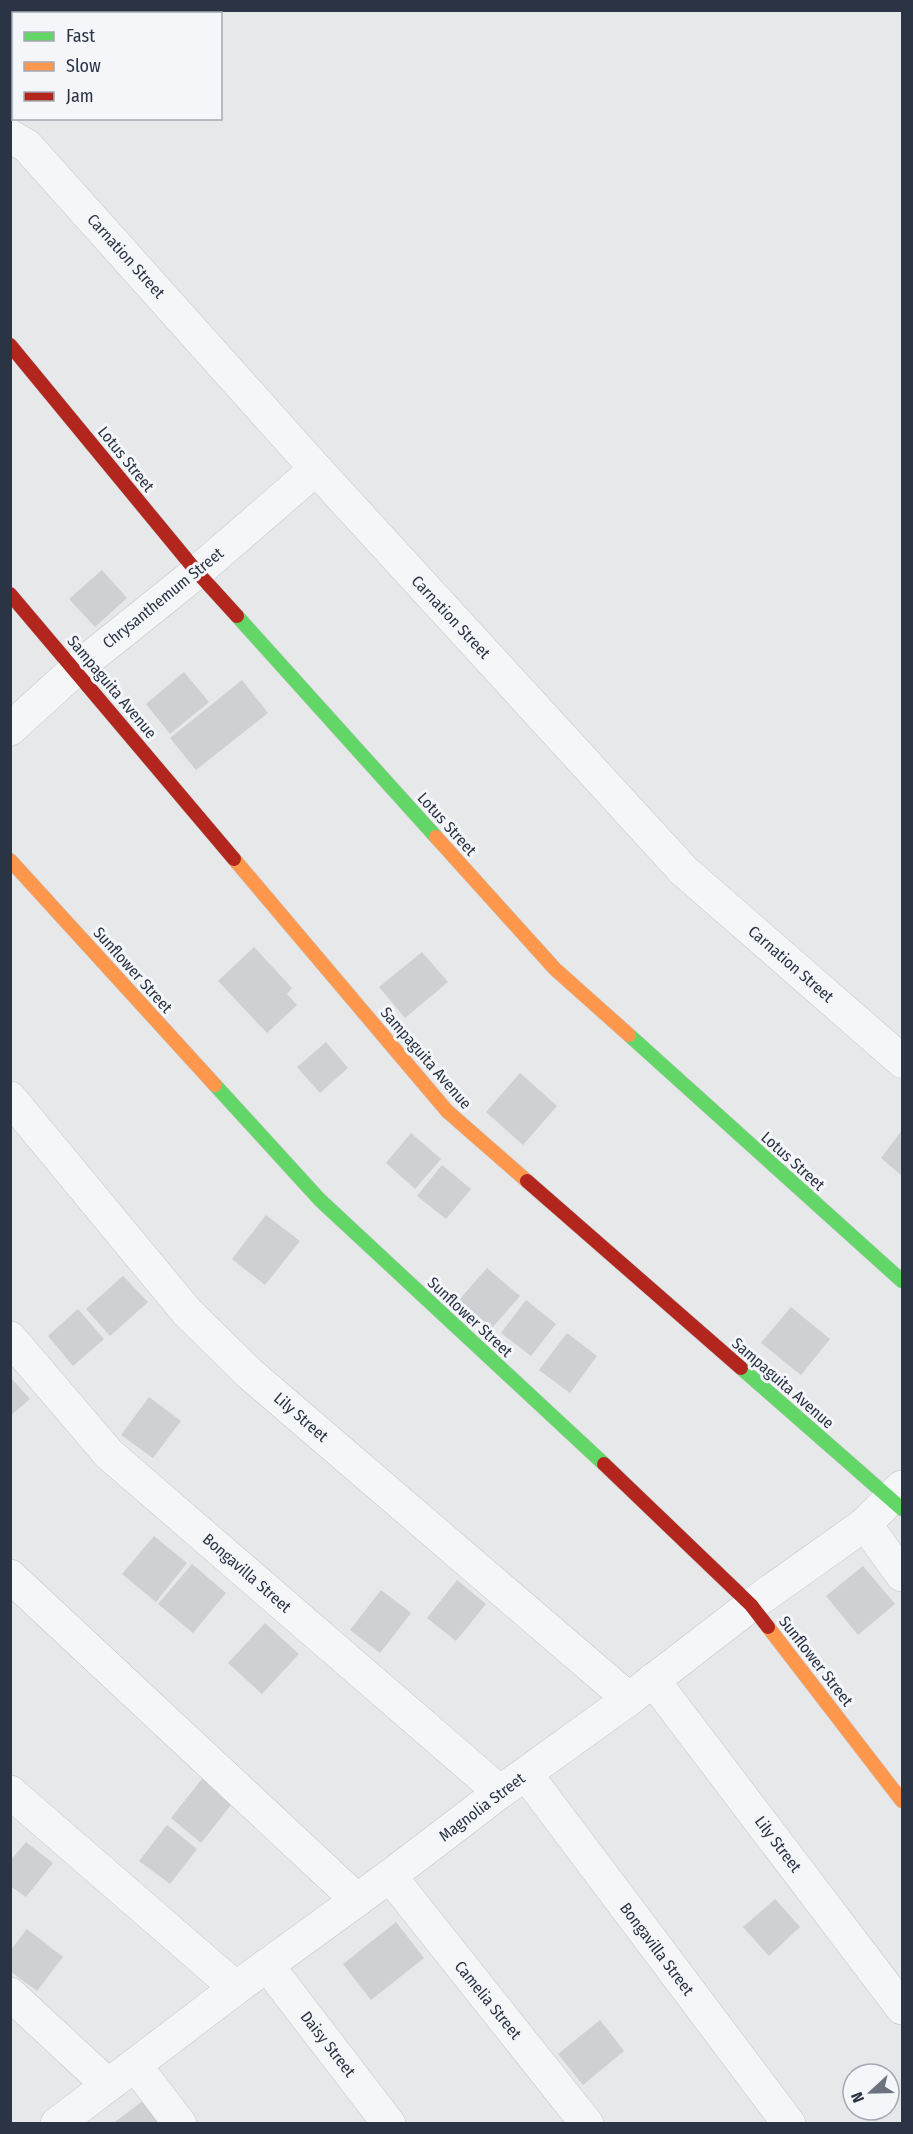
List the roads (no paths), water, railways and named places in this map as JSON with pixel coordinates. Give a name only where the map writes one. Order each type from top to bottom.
[{"type":"street","name":"Carnation Street","points":[[19,141],[684,871],[903,1060]]},
{"type":"street","name":"Lotus Street","points":[[10,345],[197,572],[555,969],[903,1281]]},
{"type":"street","name":"Chrysanthemum Street","points":[[10,729],[76,669],[197,572],[316,469]]},
{"type":"street","name":"Sampaguita Avenue","points":[[10,594],[76,669],[447,1111],[899,1499]]},
{"type":"street","name":"Sunflower Street","points":[[10,860],[320,1200],[657,1513],[751,1605],[903,1801]]},
{"type":"street","name":"Lily Street","points":[[10,1098],[187,1312],[249,1372],[641,1689],[903,2008]]},
{"type":"street","name":"Bongavilla Street","points":[[10,1338],[109,1454],[513,1783],[789,2124]]},
{"type":"street","name":"Magnolia Street","points":[[57,2124],[751,1605],[899,1499]]},
{"type":"street","points":[[865,1524],[903,1575]]},
{"type":"street","points":[[10,1576],[357,1900]]},
{"type":"street","points":[[10,1792],[236,1988]]},
{"type":"street","name":"Camelia Street","points":[[390,1876],[587,2124]]},
{"type":"street","name":"Daisy Street","points":[[267,1965],[389,2124]]},
{"type":"street","points":[[10,1994],[108,2085]]},
{"type":"street","points":[[135,2065],[180,2124]]}]
